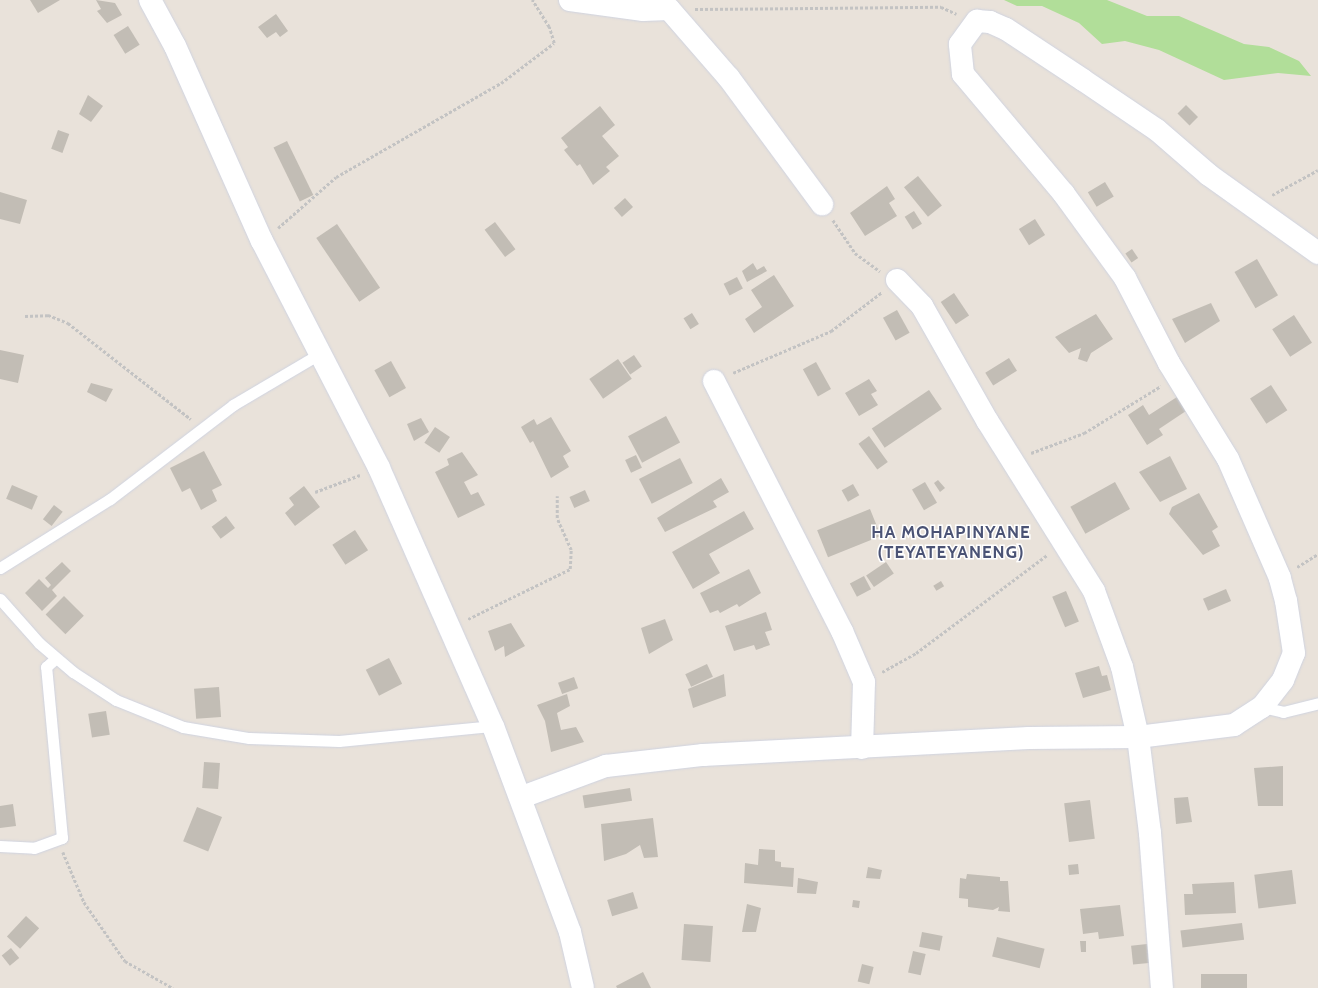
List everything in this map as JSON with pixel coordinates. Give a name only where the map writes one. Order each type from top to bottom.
[{"type":"street","points":[[150,0],[175,46],[262,241],[321,352],[379,468],[493,726],[522,797],[570,932],[583,988]]},
{"type":"street","points":[[570,0],[643,10],[669,9],[729,78],[822,204]]},
{"type":"street","points":[[522,797],[606,766],[703,755],[862,748],[1029,738],[1138,737],[1234,725],[1262,707],[1283,680],[1294,653],[1280,578],[1228,459],[1169,363],[1125,278],[1064,194],[963,74],[960,44],[977,21],[1006,28],[1157,130],[1251,205],[1318,254]]},
{"type":"street","points":[[897,280],[922,306],[1011,460],[1064,541],[1094,591],[1117,653],[1138,737],[1162,965],[1162,988]]},
{"type":"street","points":[[714,382],[842,631],[864,682],[862,748]]},
{"type":"lane","points":[[0,568],[110,499],[233,405],[321,352]]},
{"type":"lane","points":[[0,599],[56,658],[116,700],[183,727],[249,738],[339,741],[493,726]]},
{"type":"lane","points":[[0,846],[34,848],[62,838],[46,667],[56,658]]},
{"type":"lane","points":[[1262,707],[1283,712],[1318,703]]},
{"type":"path","points":[[262,241],[336,177],[501,83],[554,43],[549,27],[532,0]]},
{"type":"path","points":[[669,9],[940,7],[977,21]]},
{"type":"path","points":[[1251,205],[1318,170]]},
{"type":"path","points":[[714,382],[831,331],[897,280],[855,253],[822,204]]},
{"type":"path","points":[[25,316],[48,315],[68,323],[201,429]]},
{"type":"path","points":[[1011,460],[1084,433],[1165,384],[1169,363]]},
{"type":"path","points":[[315,492],[379,468]]},
{"type":"path","points":[[450,628],[570,569],[571,550],[557,518],[557,496]]},
{"type":"path","points":[[864,682],[916,653],[1064,541]]},
{"type":"path","points":[[63,860],[84,902],[125,961],[173,988]]},
{"type":"green space","points":[[1004,0],[1107,0],[1147,16],[1179,16],[1244,44],[1269,47],[1299,61],[1311,76],[1278,73],[1224,80],[1159,50],[1125,41],[1102,44],[1079,23],[1042,6],[1017,6]]},
{"type":"building","points":[[30,0],[60,0],[38,13]]},
{"type":"building","points":[[96,0],[115,3],[122,15],[107,23],[97,11],[101,9]]},
{"type":"building","points":[[276,14],[288,31],[280,37],[276,32],[267,38],[258,27]]},
{"type":"building","points":[[128,26],[140,45],[125,54],[114,35]]},
{"type":"building","points":[[88,95],[103,106],[91,122],[79,114]]},
{"type":"building","points":[[1186,105],[1198,117],[1190,126],[1178,113]]},
{"type":"building","points":[[600,106],[615,125],[602,136],[619,156],[606,167],[610,171],[593,185],[580,164],[577,166],[564,150],[568,147],[561,138]]},
{"type":"building","points":[[58,130],[69,134],[62,153],[51,149]]},
{"type":"building","points":[[287,141],[313,195],[300,202],[274,148]]},
{"type":"building","points":[[918,176],[942,206],[928,217],[904,187]]},
{"type":"building","points":[[1105,182],[1114,197],[1097,207],[1088,192]]},
{"type":"building","points":[[887,186],[895,199],[889,203],[897,216],[865,236],[850,213]]},
{"type":"building","points":[[0,192],[27,200],[20,224],[0,219]]},
{"type":"building","points":[[625,198],[633,207],[622,217],[614,208]]},
{"type":"building","points":[[914,211],[922,224],[913,230],[905,217]]},
{"type":"building","points":[[1035,219],[1045,235],[1029,245],[1019,229]]},
{"type":"building","points":[[495,222],[515,249],[505,257],[485,230]]},
{"type":"building","points":[[337,224],[380,288],[359,302],[316,238]]},
{"type":"building","points":[[1132,249],[1138,258],[1132,263],[1125,253]]},
{"type":"building","points":[[1257,259],[1278,295],[1255,308],[1234,272]]},
{"type":"building","points":[[753,263],[757,270],[764,266],[767,271],[747,282],[742,271]]},
{"type":"building","points":[[774,275],[794,306],[754,333],[745,319],[762,307],[751,290]]},
{"type":"building","points":[[737,277],[743,289],[730,295],[724,284]]},
{"type":"building","points":[[954,293],[969,315],[956,324],[941,302]]},
{"type":"building","points":[[1211,303],[1220,321],[1185,343],[1172,319]]},
{"type":"building","points":[[897,310],[910,333],[896,340],[883,318]]},
{"type":"building","points":[[692,313],[699,324],[690,329],[684,318]]},
{"type":"building","points":[[1096,314],[1113,339],[1091,353],[1087,362],[1078,359],[1081,348],[1069,353],[1055,337]]},
{"type":"building","points":[[1294,315],[1312,343],[1290,357],[1272,329]]},
{"type":"building","points":[[0,350],[24,355],[18,383],[0,379]]},
{"type":"building","points":[[634,355],[642,367],[630,374],[622,363]]},
{"type":"building","points":[[1009,358],[1017,371],[993,386],[985,373]]},
{"type":"building","points":[[618,359],[632,379],[603,399],[589,379]]},
{"type":"building","points":[[391,361],[406,388],[389,397],[374,370]]},
{"type":"building","points":[[816,362],[831,389],[818,396],[803,369]]},
{"type":"building","points":[[869,379],[877,391],[871,394],[878,405],[859,416],[845,393]]},
{"type":"building","points":[[91,383],[113,389],[106,402],[87,392]]},
{"type":"building","points":[[1271,385],[1287,410],[1266,424],[1250,399]]},
{"type":"building","points":[[929,390],[942,409],[885,448],[872,429]]},
{"type":"building","points":[[1177,397],[1186,411],[1159,429],[1163,435],[1147,445],[1128,415],[1143,405],[1149,415]]},
{"type":"building","points":[[666,416],[680,442],[642,463],[628,436]]},
{"type":"building","points":[[551,417],[571,451],[563,456],[569,467],[551,478],[533,441],[530,443],[521,427],[534,419],[537,425]]},
{"type":"building","points":[[421,418],[429,432],[414,441],[407,424]]},
{"type":"building","points":[[435,427],[450,437],[439,453],[424,443]]},
{"type":"building","points":[[869,436],[888,462],[877,470],[858,444]]},
{"type":"building","points":[[204,451],[222,485],[212,490],[217,501],[201,510],[190,488],[182,492],[170,468]]},
{"type":"building","points":[[462,452],[478,475],[464,482],[471,495],[478,492],[485,505],[458,518],[435,472],[449,465],[447,459]]},
{"type":"building","points":[[636,455],[642,468],[631,473],[625,460]]},
{"type":"building","points":[[1170,456],[1187,489],[1160,502],[1139,472]]},
{"type":"building","points":[[680,458],[693,483],[652,504],[639,479]]},
{"type":"building","points":[[721,478],[729,492],[713,501],[717,507],[665,532],[657,518]]},
{"type":"building","points":[[938,480],[945,488],[940,492],[934,483]]},
{"type":"building","points":[[925,482],[937,503],[924,510],[912,490]]},
{"type":"building","points":[[1115,482],[1130,509],[1085,534],[1070,507]]},
{"type":"building","points":[[853,484],[859,495],[848,502],[842,490]]},
{"type":"building","points":[[12,485],[38,496],[32,510],[6,499]]},
{"type":"building","points":[[304,486],[320,507],[295,526],[285,513],[294,505],[289,498]]},
{"type":"building","points":[[585,490],[590,501],[574,508],[569,497]]},
{"type":"building","points":[[1199,493],[1218,527],[1212,531],[1220,546],[1203,555],[1169,514],[1172,507]]},
{"type":"building","points":[[54,505],[63,512],[52,526],[43,519]]},
{"type":"building","points":[[870,509],[881,536],[828,557],[817,530]]},
{"type":"building","points":[[744,511],[754,529],[709,554],[720,573],[693,589],[672,552]]},
{"type":"building","points":[[226,516],[235,528],[221,539],[212,527]]},
{"type":"building","points":[[355,530],[368,550],[345,565],[332,545]]},
{"type":"building","points":[[62,562],[71,571],[52,590],[57,596],[42,611],[25,593],[39,579],[48,588],[51,585],[45,578]]},
{"type":"building","points":[[886,562],[894,574],[874,587],[866,575]]},
{"type":"building","points":[[749,569],[761,593],[739,607],[737,604],[720,613],[718,610],[710,613],[700,593]]},
{"type":"building","points":[[864,576],[871,589],[857,597],[850,584]]},
{"type":"building","points":[[941,581],[944,586],[936,591],[933,586]]},
{"type":"building","points":[[1226,589],[1231,601],[1208,611],[1203,599]]},
{"type":"building","points":[[1066,591],[1079,621],[1065,627],[1052,597]]},
{"type":"building","points":[[64,596],[84,616],[65,634],[46,614]]},
{"type":"building","points":[[766,612],[772,630],[765,632],[770,645],[756,650],[754,645],[734,651],[725,626]]},
{"type":"building","points":[[665,619],[673,640],[649,654],[641,628]]},
{"type":"building","points":[[511,623],[525,646],[505,657],[504,646],[495,651],[488,631]]},
{"type":"building","points":[[389,658],[402,684],[379,696],[366,670]]},
{"type":"building","points":[[707,664],[713,677],[691,687],[685,674]]},
{"type":"building","points":[[1099,666],[1102,676],[1107,675],[1111,690],[1083,698],[1075,673]]},
{"type":"building","points":[[724,674],[726,696],[693,708],[688,689]]},
{"type":"building","points":[[574,677],[578,688],[562,694],[558,683]]},
{"type":"building","points":[[219,687],[221,717],[196,719],[194,689]]},
{"type":"building","points":[[567,694],[570,706],[557,713],[561,730],[576,727],[584,742],[551,752],[545,721],[537,705]]},
{"type":"building","points":[[106,711],[110,735],[92,738],[88,714]]},
{"type":"building","points":[[204,762],[220,763],[218,789],[202,788]]},
{"type":"building","points":[[1283,766],[1283,806],[1258,806],[1254,768]]},
{"type":"building","points":[[630,788],[632,801],[585,808],[583,796]]},
{"type":"building","points":[[1188,797],[1192,822],[1176,824],[1174,798]]},
{"type":"building","points":[[1090,800],[1095,839],[1069,842],[1064,803]]},
{"type":"building","points":[[13,804],[16,826],[0,828],[0,806]]},
{"type":"building","points":[[197,807],[222,817],[208,851],[183,841]]},
{"type":"building","points":[[653,818],[658,857],[644,858],[640,845],[626,854],[604,861],[601,824]]},
{"type":"building","points":[[759,849],[775,850],[775,861],[781,862],[781,867],[794,868],[793,887],[744,883],[745,863],[758,865]]},
{"type":"building","points":[[1078,864],[1079,874],[1069,875],[1068,865]]},
{"type":"building","points":[[868,867],[882,870],[880,879],[866,878]]},
{"type":"building","points":[[1292,870],[1296,904],[1258,908],[1254,875]]},
{"type":"building","points":[[967,874],[1000,877],[1000,881],[1008,881],[1010,912],[998,911],[999,907],[993,910],[968,907],[968,899],[959,898],[960,878],[966,879]]},
{"type":"building","points":[[798,878],[818,882],[816,894],[797,893]]},
{"type":"building","points":[[1234,882],[1236,913],[1185,915],[1184,894],[1193,894],[1192,884]]},
{"type":"building","points":[[633,892],[638,908],[612,916],[607,900]]},
{"type":"building","points":[[853,900],[860,901],[859,908],[852,907]]},
{"type":"building","points":[[747,904],[761,908],[756,932],[742,932]]},
{"type":"building","points":[[1120,905],[1124,936],[1099,939],[1098,932],[1083,934],[1080,909]]},
{"type":"building","points":[[26,916],[39,928],[20,949],[7,936]]},
{"type":"building","points":[[1242,923],[1244,940],[1183,947],[1180,931]]},
{"type":"building","points":[[684,924],[713,926],[710,962],[681,960]]},
{"type":"building","points":[[922,932],[943,936],[940,951],[919,947]]},
{"type":"building","points":[[997,937],[1045,949],[1040,968],[992,956]]},
{"type":"building","points":[[1080,941],[1086,941],[1086,952],[1081,952]]},
{"type":"building","points":[[1147,944],[1149,963],[1133,965],[1131,946]]},
{"type":"building","points":[[11,948],[19,958],[10,966],[2,956]]},
{"type":"building","points":[[913,951],[926,954],[921,975],[908,972]]},
{"type":"building","points":[[862,964],[874,967],[869,984],[858,981]]},
{"type":"building","points":[[643,972],[651,988],[617,988],[616,986]]},
{"type":"building","points":[[1201,974],[1247,974],[1247,988],[1201,988]]},
{"type":"district","name":"HA MOHAPINYANE (TEYATEYANENG)","points":[[951,543]]}]
